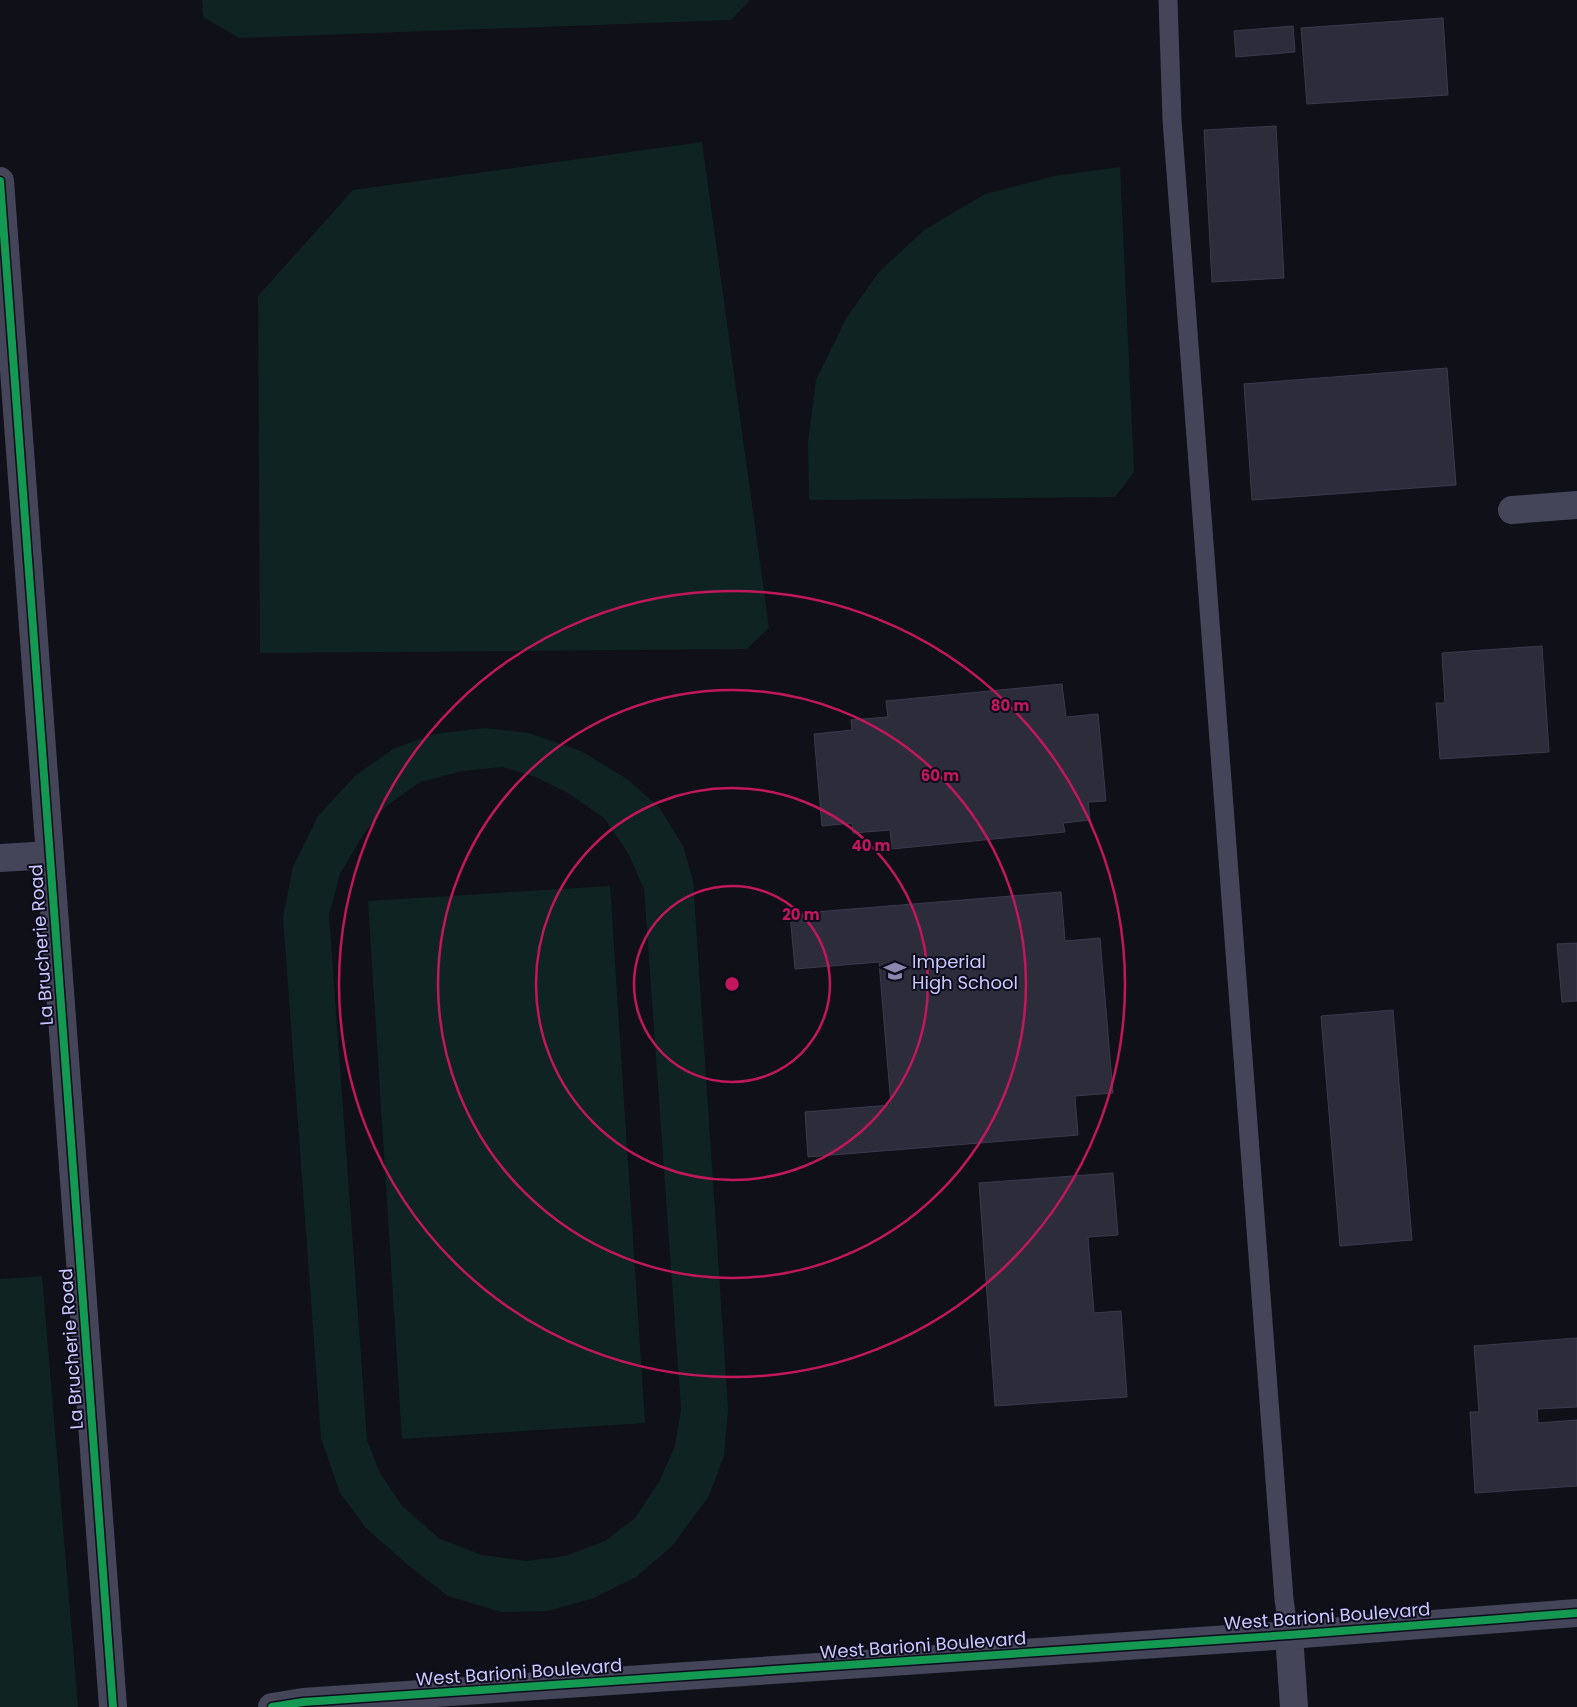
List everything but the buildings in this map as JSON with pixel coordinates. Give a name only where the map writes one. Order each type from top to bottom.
[{"type":"street","name":"La Brucherie Road","points":[[0,181],[113,1707]]},
{"type":"street","points":[[1512,510],[1577,505]]},
{"type":"street","points":[[0,858],[50,855]]},
{"type":"street","name":"West Barioni Boulevard","points":[[272,1707],[303,1702],[1289,1635],[1577,1612]]},
{"type":"street","points":[[1289,1635],[1294,1707]]},
{"type":"lane","points":[[1168,0],[1172,120],[1284,1600],[1289,1635]]},
{"type":"green space","points":[[202,0],[750,0],[731,20],[239,38],[203,17]]},
{"type":"green space","points":[[702,142],[769,628],[747,649],[260,653],[258,296],[353,190]]},
{"type":"green space","points":[[1120,167],[1134,472],[1115,497],[809,500],[808,442],[816,380],[847,317],[879,272],[924,230],[985,194],[1054,176]]},
{"type":"green space","points":[[485,728],[529,733],[581,751],[627,779],[659,807],[683,846],[693,880],[728,1409],[724,1456],[709,1496],[672,1546],[636,1577],[591,1599],[547,1611],[501,1612],[448,1596],[408,1565],[366,1528],[340,1493],[321,1438],[283,917],[293,867],[318,816],[355,776],[393,749],[434,734]],"holes":[[[502,767],[533,776],[568,793],[604,818],[628,853],[644,889],[681,1409],[675,1446],[660,1480],[635,1518],[605,1541],[565,1556],[526,1561],[482,1555],[440,1539],[402,1506],[380,1473],[367,1440],[329,915],[340,874],[363,835],[385,807],[420,782],[463,771]]]},
{"type":"green space","points":[[610,886],[645,1423],[402,1439],[368,901]]},
{"type":"green space","points":[[42,1276],[78,1707],[0,1707],[0,1279]]},
{"type":"cycle path","points":[[0,181],[113,1707]]},
{"type":"cycle path","points":[[272,1707],[303,1702],[1289,1635],[1577,1613]]},
{"type":"place","name":"Imperial High School","points":[[895,971]]}]
